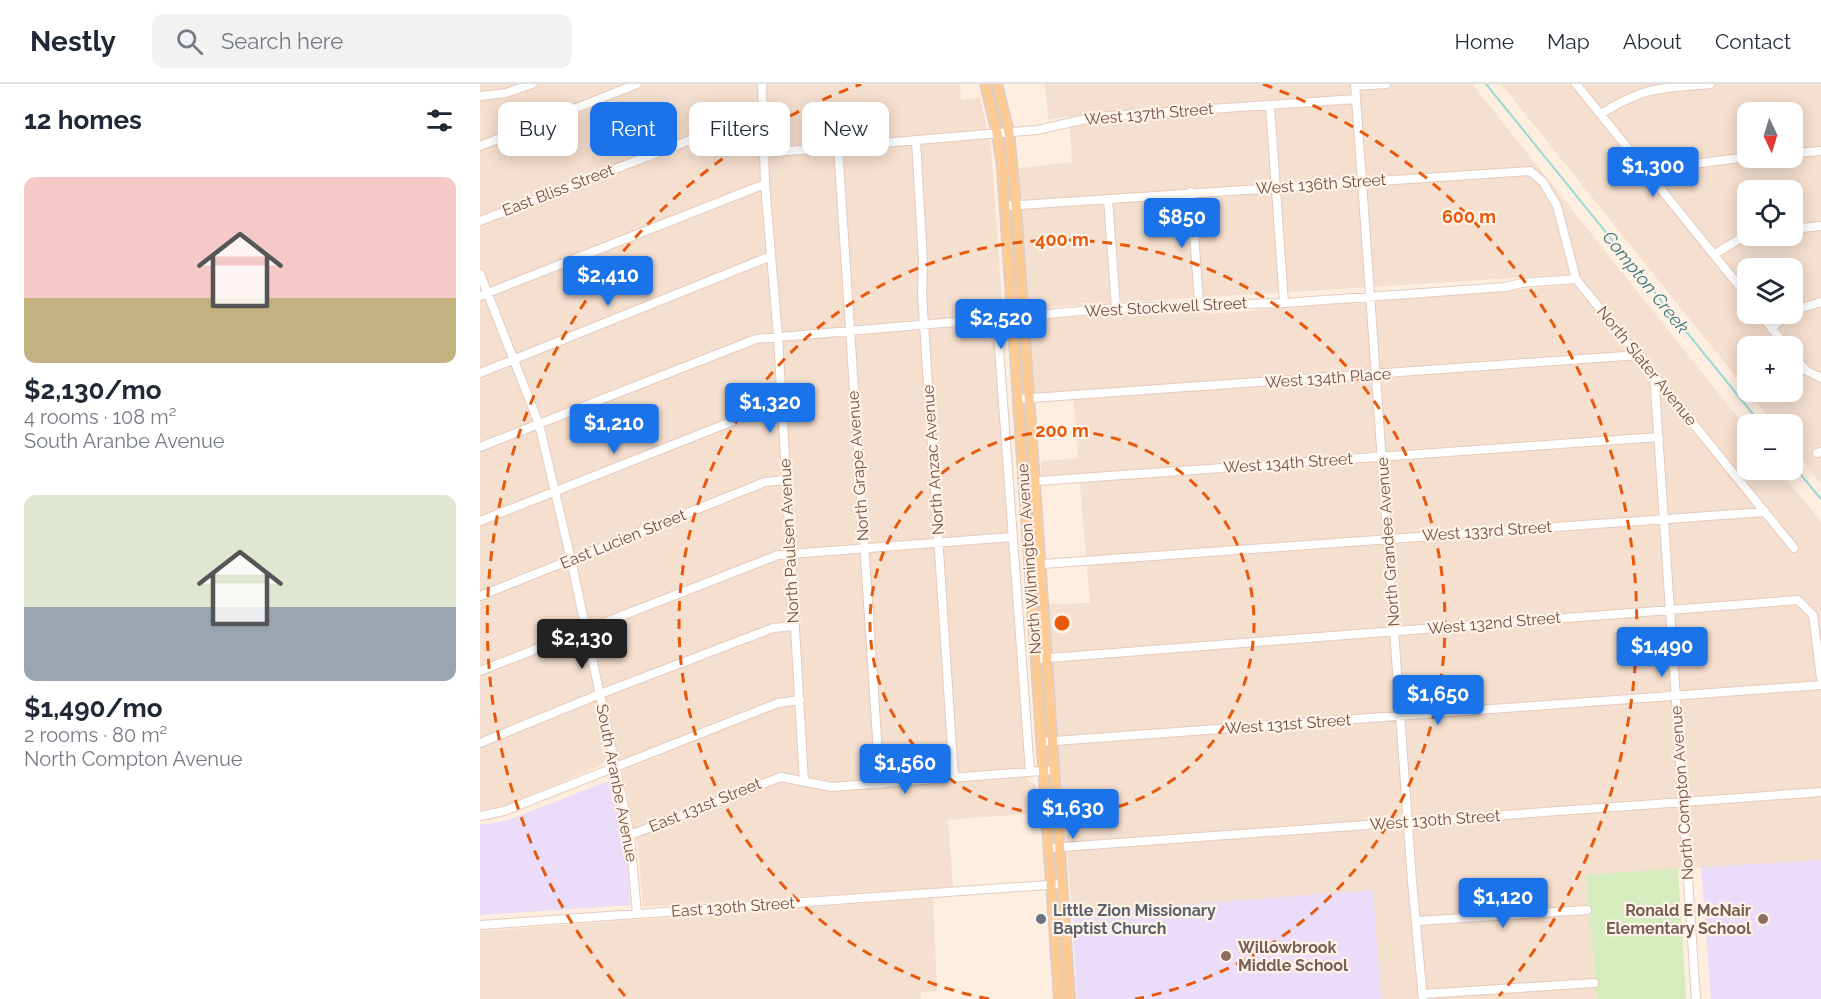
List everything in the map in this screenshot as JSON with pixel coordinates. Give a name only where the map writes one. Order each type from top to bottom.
[{"type":"main road","name":"North Wilmington Avenue","points":[[985,84],[998,133],[1005,206],[1029,565],[1052,742],[1070,999]]},
{"type":"main road","name":"North Wilmington Avenue","points":[[997,84],[1009,132],[1016,206],[1041,564],[1041,742],[1059,999]]},
{"type":"street","points":[[480,96],[506,93],[532,84]]},
{"type":"street","points":[[480,146],[637,84]]},
{"type":"street","name":"North Paulsen Avenue","points":[[762,84],[763,102]]},
{"type":"street","points":[[1355,85],[1386,84]]},
{"type":"street","points":[[1576,84],[1737,283]]},
{"type":"street","points":[[1601,114],[1644,90],[1710,84]]},
{"type":"street","name":"North Grandee Avenue","points":[[1355,85],[1412,881],[1418,921],[1423,997]]},
{"type":"street","name":"West 137th Street","points":[[889,143],[1037,130],[1095,117],[1356,99]]},
{"type":"street","points":[[1270,105],[1284,303]]},
{"type":"street","name":"East Bliss Street","points":[[480,221],[689,139]]},
{"type":"street","name":"North Anzac Avenue","points":[[916,141],[924,325],[954,778]]},
{"type":"street","points":[[1803,152],[1821,151]]},
{"type":"street","name":"North Paulsen Avenue","points":[[764,156],[778,338],[804,782]]},
{"type":"street","name":"North Grape Avenue","points":[[839,156],[880,784]]},
{"type":"street","points":[[1657,183],[1685,165],[1737,158]]},
{"type":"street","name":"West 136th Street","points":[[1005,206],[1530,171]]},
{"type":"street","name":"North Slater Avenue","points":[[1530,171],[1543,182],[1557,206],[1576,279],[1654,372],[1794,548]]},
{"type":"street","points":[[484,295],[765,184]]},
{"type":"street","points":[[1191,192],[1198,303]]},
{"type":"street","points":[[1108,199],[1116,308]]},
{"type":"street","points":[[1803,228],[1821,226]]},
{"type":"street","points":[[1715,254],[1737,241]]},
{"type":"street","points":[[480,373],[771,256]]},
{"type":"street","name":"South Aranbe Avenue","points":[[480,274],[484,295],[539,424],[571,560],[630,835],[637,914]]},
{"type":"street","name":"West Stockwell Street","points":[[480,447],[756,339],[1116,308],[1198,303],[1284,303],[1505,287],[1522,283],[1576,279]]},
{"type":"street","points":[[1803,308],[1821,302]]},
{"type":"street","points":[[997,320],[1030,772]]},
{"type":"street","points":[[1768,324],[1778,336]]},
{"type":"street","points":[[1771,328],[1776,324]]},
{"type":"street","name":"West 134th Place","points":[[1018,399],[1639,356]]},
{"type":"street","points":[[1803,366],[1812,375],[1821,378]]},
{"type":"street","name":"North Compton Avenue","points":[[1654,372],[1696,999]]},
{"type":"street","points":[[480,521],[756,412],[782,408]]},
{"type":"street","name":"West 134th Street","points":[[1024,482],[1659,436]]},
{"type":"street","name":"East Lucien Street","points":[[480,596],[765,482],[785,480]]},
{"type":"street","name":"West 133rd Street","points":[[1029,565],[1765,512]]},
{"type":"street","points":[[480,671],[768,558],[790,554],[1012,537]]},
{"type":"street","name":"West 132nd Street","points":[[1041,659],[1798,600],[1807,606],[1815,624],[1821,678]]},
{"type":"street","points":[[480,743],[773,628],[794,626]]},
{"type":"street","name":"West 131st Street","points":[[1041,742],[1821,685]]},
{"type":"street","points":[[480,816],[504,811],[778,702],[800,700]]},
{"type":"street","points":[[804,782],[832,787],[1054,770]]},
{"type":"street","name":"East 131st Street","points":[[630,835],[781,777],[804,782]]},
{"type":"street","name":"West 130th Street","points":[[1049,848],[1821,792]]},
{"type":"street","points":[[1052,885],[1062,884]]},
{"type":"street","name":"East 130th Street","points":[[480,925],[1052,885]]},
{"type":"street","points":[[1418,921],[1587,910]]},
{"type":"street","points":[[1423,997],[1594,983]]},
{"type":"shaded area","points":[[480,84],[960,84],[961,100],[980,97],[991,148],[1002,303],[994,309],[1007,526],[1027,780],[1036,785],[1039,813],[948,820],[953,887],[643,907],[638,846],[619,758],[507,805],[480,811]]},
{"type":"shaded area","points":[[1045,84],[1472,84],[1737,416],[1737,480],[1787,480],[1821,522],[1821,860],[1586,875],[1597,999],[1381,999],[1373,890],[1072,913],[1048,604],[1090,603],[1079,474],[1041,476],[1041,461],[1078,458],[1073,391],[1035,393],[1030,324],[1033,320],[1195,308],[1210,314],[1572,285],[1584,277],[1561,275],[1034,308],[1029,303],[1019,168],[1072,162],[1069,116],[1048,120]]},
{"type":"shaded area","points":[[1501,84],[1821,84],[1821,484],[1803,461],[1803,414],[1766,414],[1756,402],[1803,402],[1803,336],[1737,336],[1737,378]]},
{"type":"shaded area","points":[[611,780],[628,848],[630,905],[480,915],[480,825],[508,820]]},
{"type":"shaded area","name":"Ronald E McNair Elementary School","points":[[1821,860],[1821,999],[1711,999],[1701,867]]},
{"type":"shaded area","name":"Willowbrook Middle School","points":[[1373,890],[1381,999],[1077,999],[1072,913]]},
{"type":"shaded area","points":[[933,898],[937,991],[921,992],[921,999],[480,999],[480,931]]},
{"type":"green space","points":[[1678,868],[1686,999],[1597,999],[1586,875]]},
{"type":"waterway","name":"Compton Creek","points":[[1486,84],[1753,414]]},
{"type":"waterway","name":"Compton Creek","points":[[1803,477],[1821,499]]},
{"type":"place","name":"Little Zion Missionary Baptist Church","points":[[1041,919]]},
{"type":"place","name":"Ronald E McNair Elementary School","points":[[1763,919]]},
{"type":"place","name":"Willowbrook Middle School","points":[[1226,956]]}]
